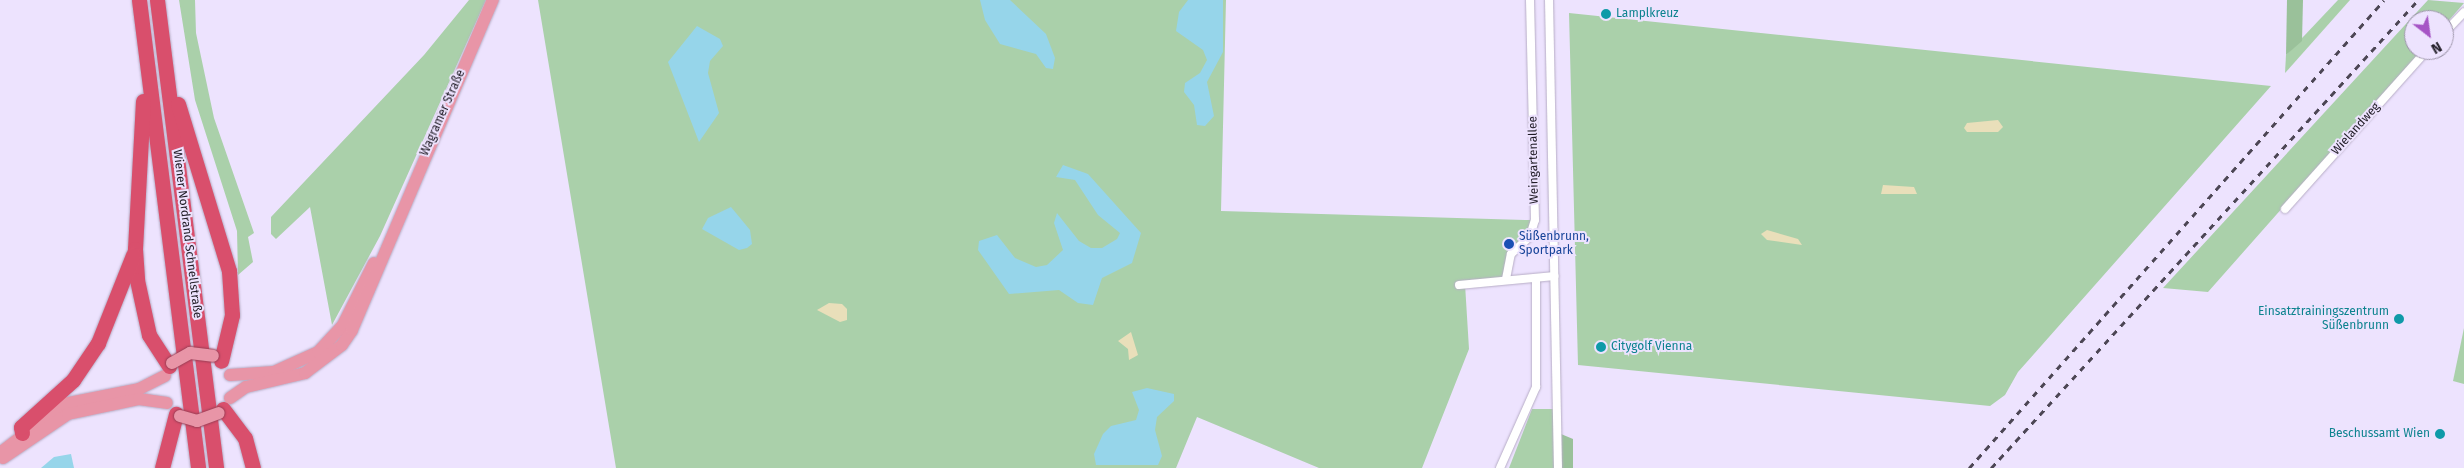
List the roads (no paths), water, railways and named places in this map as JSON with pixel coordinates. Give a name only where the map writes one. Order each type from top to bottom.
[{"type":"highway","name":"Wiener Nordrand Schnellstraße","points":[[139,0],[198,468]]},
{"type":"highway","name":"Wiener Nordrand Schnellstraße","points":[[157,0],[216,468]]},
{"type":"highway","points":[[166,72],[225,252],[232,315],[217,359]]},
{"type":"highway","points":[[149,78],[143,97],[135,249],[144,319],[169,368]]},
{"type":"highway","points":[[22,432],[21,427],[73,380],[98,343],[135,249]]},
{"type":"highway","points":[[224,407],[245,438],[253,468]]},
{"type":"highway","points":[[162,468],[174,411]]},
{"type":"main road","name":"Wagramer Straße","points":[[275,376],[305,373],[342,345],[366,305],[394,226],[493,0]]},
{"type":"main road","points":[[0,453],[22,432],[64,404],[138,389],[190,353],[217,359],[230,375],[275,376]]},
{"type":"main road","points":[[169,368],[174,411]]},
{"type":"main road","points":[[224,407],[230,375]]},
{"type":"main road","points":[[0,460],[68,414],[139,399],[197,421],[224,407],[246,387],[275,376]]},
{"type":"street","name":"Weingartenallee","points":[[1506,279],[1511,254],[1530,236],[1535,220],[1530,0]]},
{"type":"street","name":"Weingartenallee","points":[[1549,0],[1558,468]]},
{"type":"street","points":[[2454,22],[2464,12]]},
{"type":"street","name":"Wielandweg","points":[[2285,209],[2418,60]]},
{"type":"street","points":[[1459,285],[1506,279],[1555,276]]},
{"type":"street","points":[[1500,468],[1536,387],[1536,278]]},
{"type":"water","points":[[980,0],[1010,0],[1046,34],[1055,58],[1053,69],[1046,68],[1036,54],[1000,44],[985,20]]},
{"type":"water","points":[[1188,0],[1223,0],[1223,52],[1207,82],[1214,116],[1205,126],[1197,125],[1194,105],[1184,92],[1185,83],[1200,73],[1207,60],[1203,50],[1176,31],[1179,12]]},
{"type":"water","points":[[697,26],[720,39],[723,46],[710,61],[708,73],[719,113],[699,142],[668,62]]},
{"type":"water","points":[[1063,165],[1088,174],[1141,233],[1132,263],[1102,278],[1093,305],[1078,303],[1059,290],[1009,294],[978,250],[979,241],[997,235],[1015,258],[1036,267],[1047,265],[1063,250],[1054,223],[1057,213],[1079,241],[1091,248],[1102,248],[1117,239],[1120,233],[1098,215],[1075,180],[1056,177]]},
{"type":"water","points":[[731,207],[750,230],[752,244],[747,248],[739,250],[702,229],[708,218]]},
{"type":"water","points":[[1147,388],[1174,394],[1174,401],[1157,417],[1155,430],[1162,456],[1158,465],[1096,465],[1094,454],[1103,434],[1111,426],[1136,420],[1139,410],[1132,392]]},
{"type":"water","points":[[71,454],[74,468],[41,468],[54,457]]},
{"type":"railway","points":[[1969,468],[2384,0]]},
{"type":"railway","points":[[1991,468],[2418,0]]},
{"type":"place","name":"Lamplkreuz","points":[[1606,14]]},
{"type":"place","name":"Süßenbrunn, Sportpark","points":[[1509,244]]},
{"type":"place","name":"Einsatztrainingszentrum Süßenbrunn","points":[[2399,319]]},
{"type":"place","name":"Citygolf Vienna","points":[[1601,347]]},
{"type":"place","name":"Beschussamt Wien","points":[[2440,434]]}]
